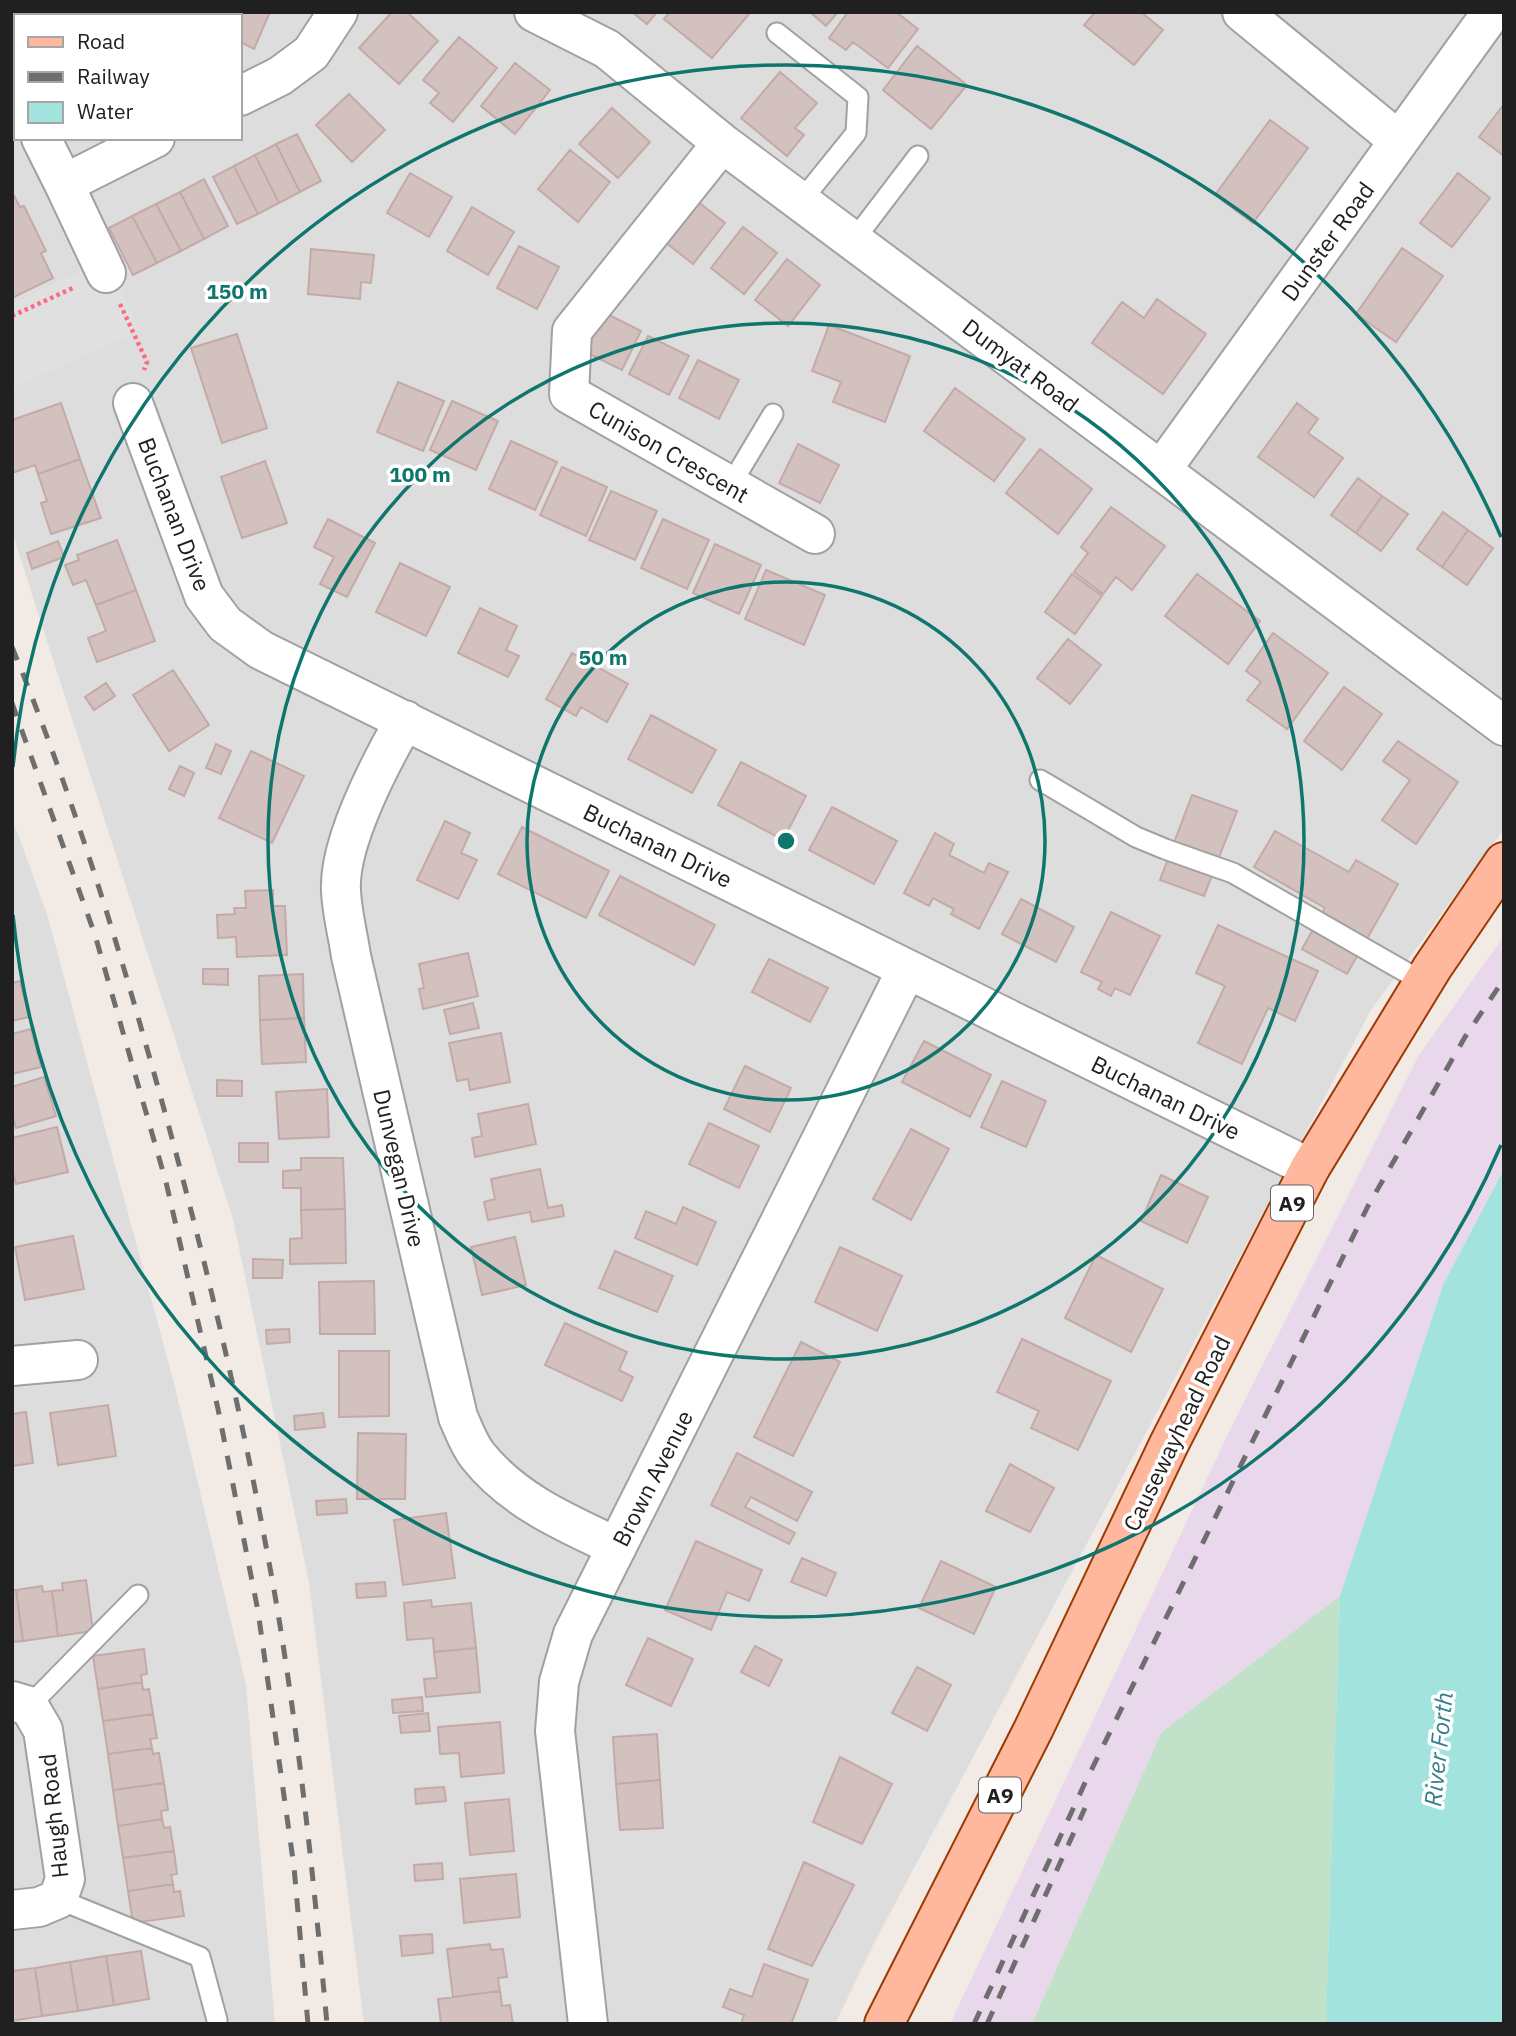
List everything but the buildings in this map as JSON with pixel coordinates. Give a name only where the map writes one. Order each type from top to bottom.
[{"type":"main road","name":"Causewayhead Road","points":[[884,2024],[1034,1728],[1169,1444],[1310,1168],[1423,982],[1504,862]]},
{"type":"street","points":[[242,95],[280,76],[311,53],[338,12]]},
{"type":"street","points":[[1242,12],[1399,141]]},
{"type":"street","name":"Dunster Road","points":[[1162,469],[1492,12]]},
{"type":"street","name":"Dumyat Road","points":[[540,14],[607,49],[722,143],[1504,726]]},
{"type":"street","points":[[42,140],[106,273]]},
{"type":"street","points":[[64,184],[151,140]]},
{"type":"street","name":"Cunison Crescent","points":[[722,143],[572,331],[569,394],[815,534]]},
{"type":"street","name":"Buchanan Drive","points":[[133,403],[204,596],[225,624],[261,650],[1310,1168]]},
{"type":"street","name":"Dunvegan Drive","points":[[405,720],[346,845],[341,890],[351,956],[458,1418],[476,1454],[507,1487],[537,1507],[617,1547]]},
{"type":"street","name":"Brown Avenue","points":[[588,2024],[555,1731],[559,1682],[573,1634],[907,969]]},
{"type":"street","points":[[12,1366],[78,1360]]},
{"type":"street","name":"Haugh Road","points":[[12,1910],[39,1907],[58,1899],[65,1879],[43,1730],[21,1704]]},
{"type":"lane","points":[[776,33],[858,97],[856,133],[801,201]]},
{"type":"lane","points":[[853,240],[918,156]]},
{"type":"lane","points":[[730,486],[773,414]]},
{"type":"lane","points":[[1040,780],[1136,837],[1233,873],[1423,982]]},
{"type":"lane","points":[[21,1704],[138,1595]]},
{"type":"lane","points":[[58,1899],[200,1957],[217,2020]]},
{"type":"path","points":[[12,316],[106,273],[146,362],[133,403]]},
{"type":"shaded area","points":[[12,12],[1504,12],[1504,829],[1371,1010],[873,1945],[835,2024],[364,2024],[309,1582],[233,1219],[12,532]]},
{"type":"shaded area","points":[[107,259],[140,331],[12,388],[12,304]]},
{"type":"shaded area","points":[[12,818],[47,914],[175,1387],[246,1685],[275,2024],[12,2024]]},
{"type":"shaded area","points":[[1504,936],[1504,1169],[1443,1285],[1340,1596],[1161,1733],[1032,2024],[950,2024],[1229,1432],[1419,1055]]},
{"type":"green space","points":[[1340,1596],[1327,2024],[1032,2024],[1161,1733]]},
{"type":"water","name":"River Forth","points":[[1504,1169],[1504,2024],[1327,2024],[1340,1596],[1443,1285]]},
{"type":"railway","points":[[12,647],[68,794],[116,944],[165,1114],[219,1324],[277,1607],[306,1815],[327,2024]]},
{"type":"railway","points":[[12,703],[95,935],[166,1182],[218,1409],[258,1611],[294,1867],[308,2024]]},
{"type":"railway","points":[[974,2024],[1084,1785],[1368,1206],[1465,1037],[1504,979]]},
{"type":"railway","points":[[987,2024],[1085,1808]]}]
